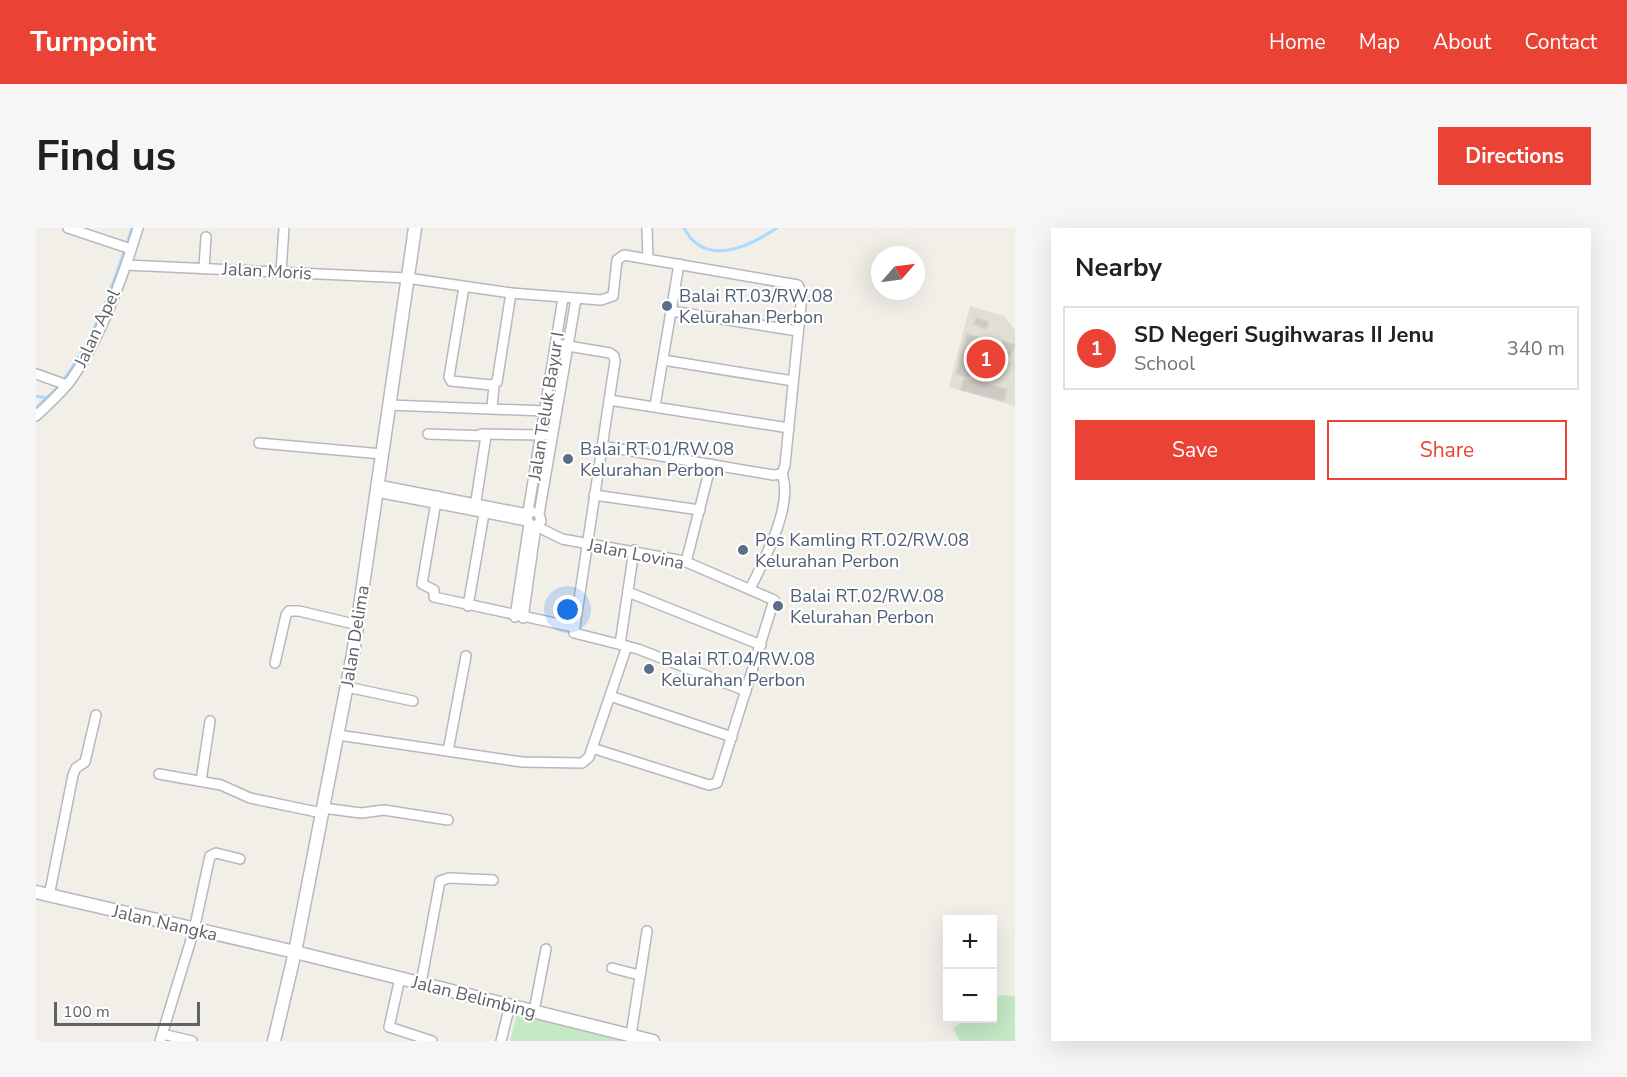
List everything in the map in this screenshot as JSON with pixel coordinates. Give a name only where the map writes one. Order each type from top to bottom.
[{"type":"street","points":[[68,228],[127,248]]},
{"type":"street","name":"Jalan Apel","points":[[36,416],[67,385],[82,362],[126,265],[127,248],[138,228]]},
{"type":"street","points":[[281,272],[284,228]]},
{"type":"street","name":"Jalan Delima","points":[[274,1041],[295,952],[358,625],[415,228]]},
{"type":"street","points":[[647,228],[648,259],[801,287],[789,428],[782,474],[786,488],[768,550],[750,589]]},
{"type":"street","points":[[204,268],[206,237]]},
{"type":"street","name":"Jalan Moris","points":[[126,265],[407,278],[511,293],[606,300],[612,297],[616,261],[621,256],[648,259]]},
{"type":"street","points":[[654,406],[679,264]]},
{"type":"street","points":[[464,287],[449,377],[451,381],[496,383]]},
{"type":"street","points":[[492,408],[511,293]]},
{"type":"street","name":"Jalan Teluk Bayur I","points":[[519,617],[540,434],[563,298]]},
{"type":"street","name":"Jalan Teluk Bayur I","points":[[530,521],[535,512],[540,514],[576,299]]},
{"type":"street","points":[[671,311],[798,332]]},
{"type":"street","points":[[556,344],[614,356],[573,627],[577,636],[623,645],[746,691]]},
{"type":"street","points":[[663,360],[793,381]]},
{"type":"street","points":[[36,374],[67,385]]},
{"type":"street","points":[[547,393],[559,395]]},
{"type":"street","points":[[609,400],[789,428]]},
{"type":"street","points":[[389,405],[544,411]]},
{"type":"street","points":[[428,434],[540,434],[552,436]]},
{"type":"street","points":[[468,606],[487,441],[486,436],[481,434]]},
{"type":"street","points":[[259,443],[382,454]]},
{"type":"street","points":[[602,446],[773,475],[782,474]]},
{"type":"street","points":[[686,562],[711,464]]},
{"type":"street","points":[[377,489],[480,507],[530,521]]},
{"type":"street","points":[[594,495],[700,510]]},
{"type":"street","points":[[436,499],[422,585],[434,590],[434,598],[573,627]]},
{"type":"street","name":"Jalan Lovina","points":[[530,521],[556,537],[634,550],[686,562],[770,597],[774,602],[761,645]]},
{"type":"street","points":[[338,735],[522,762],[569,765],[585,762],[610,696],[623,645],[634,550]]},
{"type":"street","points":[[592,748],[715,785],[761,645],[628,592]]},
{"type":"street","points":[[275,663],[285,618],[289,611],[299,611],[358,625]]},
{"type":"street","points":[[448,751],[465,656]]},
{"type":"street","points":[[347,687],[413,701]]},
{"type":"street","points":[[610,696],[732,737]]},
{"type":"street","points":[[50,896],[73,775],[76,768],[85,762],[96,716]]},
{"type":"street","points":[[201,781],[210,721]]},
{"type":"street","points":[[159,774],[221,785],[250,798],[323,810],[365,813],[384,810],[448,820]]},
{"type":"street","points":[[192,1041],[161,1038],[194,930],[211,854],[240,859]]},
{"type":"street","points":[[421,983],[440,881],[449,878],[493,880]]},
{"type":"street","name":"Jalan Nangka","points":[[36,892],[295,952]]},
{"type":"street","points":[[631,1035],[638,1002],[639,975],[647,931]]},
{"type":"street","points":[[534,1011],[546,949]]},
{"type":"street","name":"Jalan Belimbing","points":[[295,952],[653,1041]]},
{"type":"street","points":[[612,968],[639,975]]},
{"type":"street","points":[[400,978],[389,1027],[432,1041]]},
{"type":"street","points":[[501,1041],[510,1005]]},
{"type":"shaded area","points":[[970,306],[1004,316],[1015,330],[1015,406],[949,387]]},
{"type":"green space","points":[[982,342],[999,347],[989,382],[972,377]]},
{"type":"green space","points":[[1015,996],[1015,1041],[959,1041],[953,1028],[961,1023],[997,1023],[997,997]]},
{"type":"green space","points":[[517,1014],[640,1041],[510,1041]]},
{"type":"building","points":[[976,318],[989,322],[986,329],[974,324]]},
{"type":"building","points":[[967,334],[981,338],[969,378],[956,374]]},
{"type":"building","points":[[1003,341],[1015,345],[1011,356],[1000,352]]},
{"type":"building","points":[[964,378],[1007,389],[1004,401],[961,390]]},
{"type":"waterway","points":[[65,378],[87,344],[96,325],[132,228]]},
{"type":"waterway","points":[[684,228],[703,248],[715,251],[740,247],[777,228]]},
{"type":"waterway","points":[[36,408],[58,387]]},
{"type":"waterway","points":[[36,396],[47,398]]},
{"type":"place","name":"Balai RT.03/RW.08 Kelurahan Perbon","points":[[667,306]]},
{"type":"place","name":"SD Negeri Sugihwaras II Jenu","points":[[986,359]]},
{"type":"place","name":"Balai RT.01/RW.08 Kelurahan Perbon","points":[[568,459]]},
{"type":"place","name":"Pos Kamling RT.02/RW.08 Kelurahan Perbon","points":[[743,550]]},
{"type":"place","name":"Balai RT.02/RW.08 Kelurahan Perbon","points":[[778,606]]},
{"type":"place","name":"Balai RT.04/RW.08 Kelurahan Perbon","points":[[649,669]]}]
